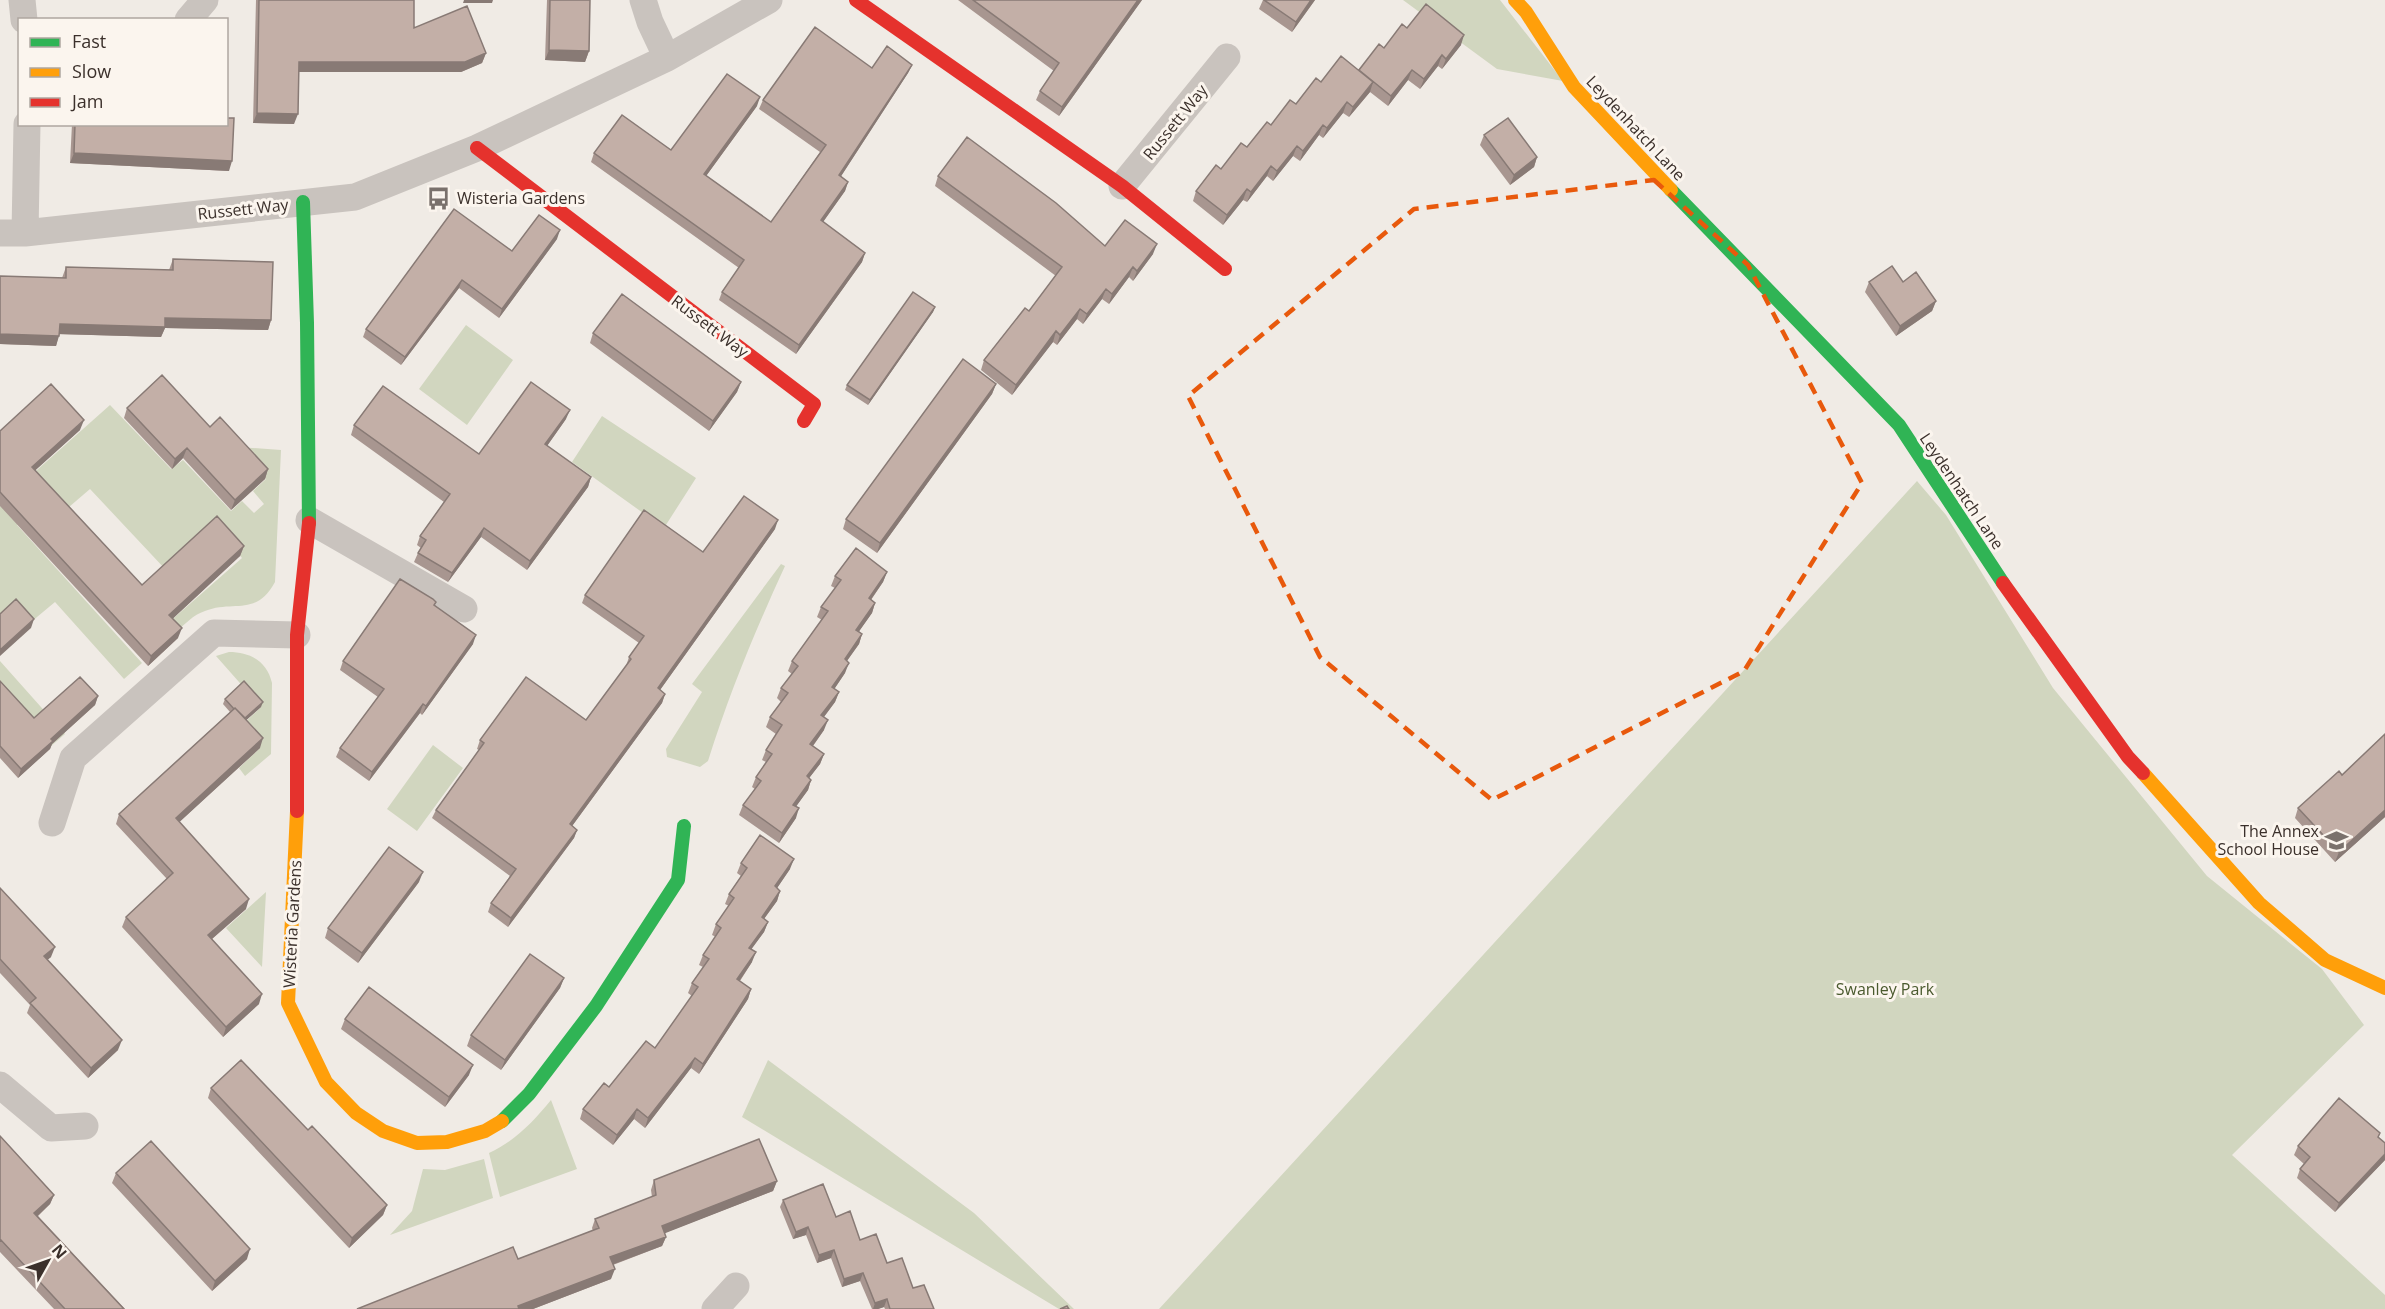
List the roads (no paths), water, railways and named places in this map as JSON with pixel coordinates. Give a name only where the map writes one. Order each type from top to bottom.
[{"type":"street","points":[[22,0],[24,18]]},
{"type":"street","points":[[190,18],[206,0]]},
{"type":"street","points":[[643,0],[650,22],[667,58]]},
{"type":"street","name":"Russett Way","points":[[12,233],[355,197],[477,148],[667,58],[769,0]]},
{"type":"street","points":[[856,0],[1122,186],[1225,269]]},
{"type":"street","name":"Leydenhatch Lane","points":[[1515,0],[1526,12],[1574,87],[1606,123],[1899,425],[2021,610],[2128,758],[2259,903],[2325,960],[2385,988]]},
{"type":"street","name":"Russett Way","points":[[1122,186],[1227,57]]},
{"type":"street","points":[[12,233],[27,126]]},
{"type":"street","name":"Russett Way","points":[[477,148],[814,404],[804,421]]},
{"type":"street","name":"Wisteria Gardens","points":[[303,202],[309,520],[297,635],[298,796],[288,1003],[326,1082],[356,1113],[384,1131],[417,1143],[447,1142],[485,1131],[506,1118],[529,1094],[596,1006],[678,880],[684,826]]},
{"type":"street","points":[[309,520],[464,609]]},
{"type":"street","points":[[52,823],[73,758],[214,633],[297,635]]},
{"type":"street","points":[[0,1085],[51,1128],[85,1126]]},
{"type":"street","points":[[715,1309],[736,1286]]},
{"type":"place","name":"Wisteria Gardens","points":[[439,198]]},
{"type":"place","name":"The Annex School House","points":[[2337,840]]},
{"type":"park label","name":"Swanley Park","points":[[1885,989]]}]
